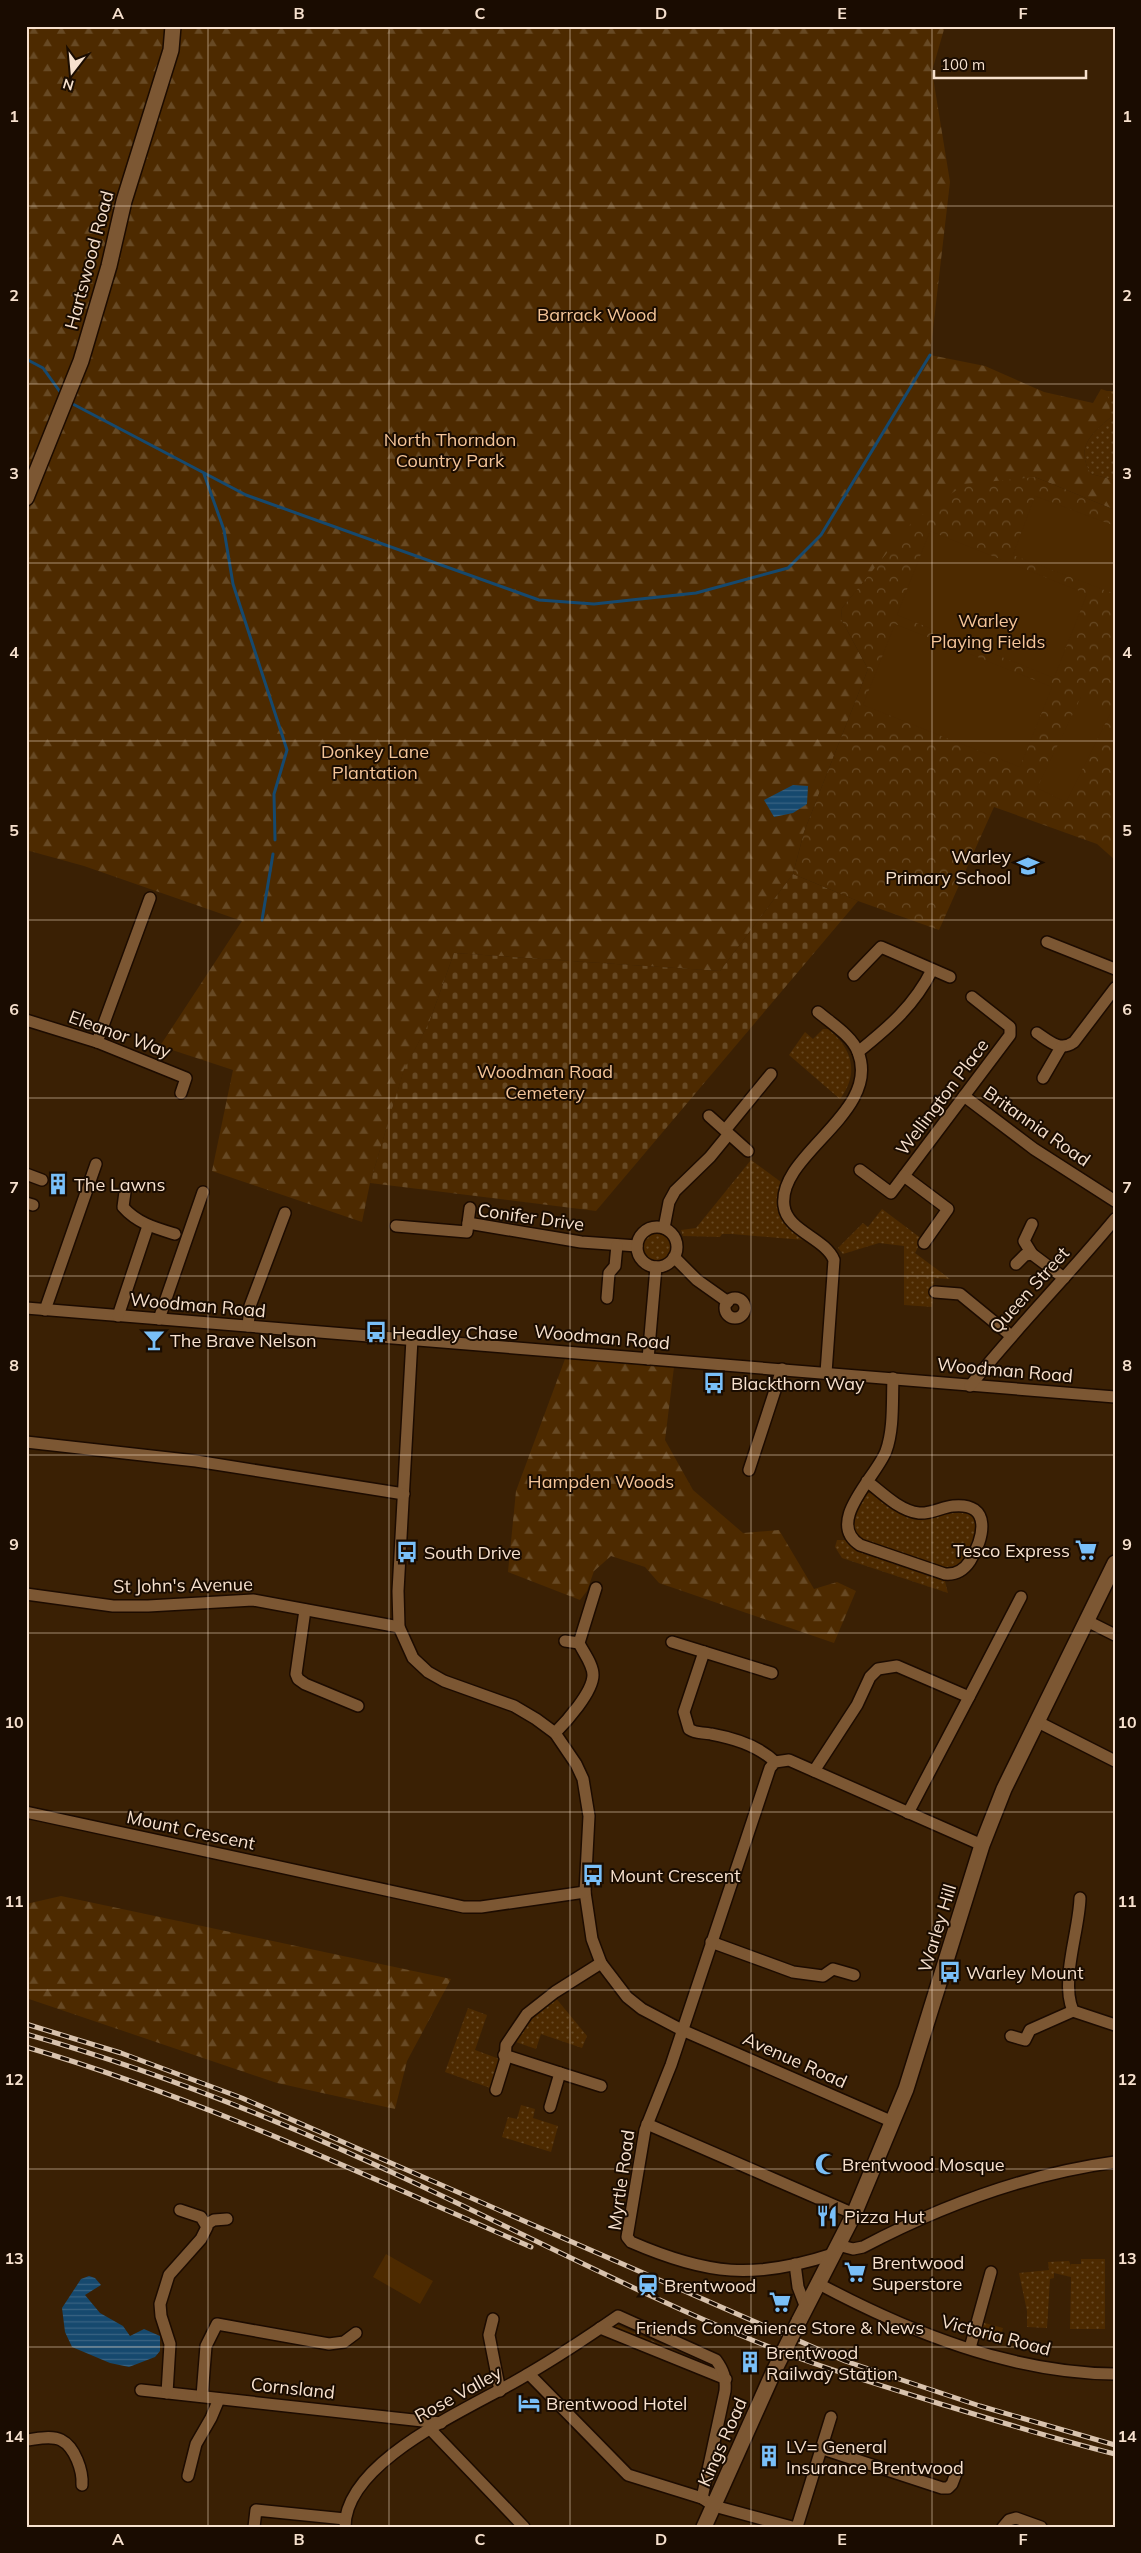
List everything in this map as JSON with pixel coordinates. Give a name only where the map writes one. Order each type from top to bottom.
[{"type":"main road","name":"Hartswood Road","points":[[26,498],[81,361],[109,266],[124,200],[171,50],[173,26]]},
{"type":"main road","name":"Warley Hill","points":[[774,2371],[854,2214],[893,2122],[916,2058],[982,1845],[1004,1789],[1115,1563]]},
{"type":"main road","name":"Kings Road","points":[[704,2527],[708,2502],[774,2371]]},
{"type":"street","points":[[97,1042],[150,898]]},
{"type":"street","points":[[1047,942],[1115,969]]},
{"type":"street","points":[[854,975],[881,947],[950,977]]},
{"type":"street","points":[[858,1052],[893,1025],[919,992],[932,970]]},
{"type":"street","points":[[1037,1033],[1061,1047],[1068,1047],[1074,1042],[1115,988]]},
{"type":"street","name":"Wellington Place","points":[[860,1170],[891,1194],[1012,1030],[972,997]]},
{"type":"street","points":[[818,1012],[838,1029],[858,1052],[861,1067],[860,1081],[850,1105],[792,1173],[783,1193],[784,1208],[790,1219],[831,1252],[834,1260],[826,1373]]},
{"type":"street","name":"Eleanor Way","points":[[26,1020],[97,1042],[186,1078],[181,1093]]},
{"type":"street","points":[[1044,1078],[1061,1047]]},
{"type":"street","points":[[664,1228],[669,1202],[675,1191],[710,1157],[771,1074]]},
{"type":"street","name":"Britannia Road","points":[[964,1096],[1034,1148],[1115,1201]]},
{"type":"street","points":[[709,1116],[748,1151]]},
{"type":"street","points":[[45,1310],[96,1164]]},
{"type":"street","points":[[26,1174],[42,1180]]},
{"type":"street","points":[[904,1176],[948,1209],[924,1243]]},
{"type":"street","points":[[126,1192],[123,1207],[148,1226],[175,1234]]},
{"type":"street","points":[[159,1319],[203,1192]]},
{"type":"street","points":[[467,1232],[470,1208]]},
{"type":"street","points":[[248,1326],[250,1306],[285,1214]]},
{"type":"street","name":"Queen Street","points":[[970,1386],[1010,1334],[1064,1278],[1115,1219]]},
{"type":"street","points":[[1032,1224],[1024,1241],[1032,1254],[1064,1278]]},
{"type":"street","points":[[118,1316],[148,1226]]},
{"type":"street","name":"Conifer Drive","points":[[396,1226],[636,1246]]},
{"type":"street","points":[[653,1227],[664,1228],[676,1238],[678,1246],[670,1263],[656,1267],[644,1263],[637,1253],[636,1246],[640,1236],[646,1230],[653,1227]]},
{"type":"street","points":[[607,1298],[609,1273],[615,1266],[617,1245]]},
{"type":"street","points":[[1016,1264],[1025,1255],[1032,1254]]},
{"type":"street","points":[[674,1257],[697,1280],[728,1302]]},
{"type":"street","points":[[648,1359],[656,1267]]},
{"type":"street","points":[[935,1292],[960,1294],[1010,1334]]},
{"type":"street","name":"Woodman Road","points":[[26,1308],[893,1378],[970,1386],[1113,1394]]},
{"type":"street","points":[[412,1339],[398,1591],[399,1627],[413,1658],[428,1672],[444,1680],[514,1706],[555,1734],[576,1764],[583,1779],[587,1798],[589,1816],[585,1892],[590,1931],[601,1963],[627,1997],[642,2009],[682,2030]]},
{"type":"street","points":[[749,1470],[782,1369]]},
{"type":"street","points":[[866,1482],[911,1511],[927,1513],[958,1506],[975,1512],[982,1520],[983,1532],[969,1562],[959,1572],[944,1574],[854,1542],[848,1531],[849,1517],[857,1496],[886,1450],[893,1378]]},
{"type":"street","points":[[26,1442],[196,1461],[404,1494]]},
{"type":"street","points":[[555,1734],[590,1688],[593,1676],[592,1668],[579,1643],[596,1588]]},
{"type":"street","name":"St John's Avenue","points":[[26,1594],[114,1606],[254,1600],[399,1627]]},
{"type":"street","points":[[908,1813],[1021,1597]]},
{"type":"street","points":[[304,1610],[296,1674],[298,1679],[305,1684],[353,1701]]},
{"type":"street","points":[[1087,1621],[1115,1635]]},
{"type":"street","points":[[564,1641],[579,1643]]},
{"type":"street","points":[[672,1642],[772,1673]]},
{"type":"street","points":[[704,1652],[684,1712],[689,1729],[695,1733],[710,1734],[750,1746],[766,1754],[775,1762]]},
{"type":"street","points":[[814,1771],[850,1717],[874,1665],[897,1666],[969,1698]]},
{"type":"street","points":[[1036,1721],[1115,1761]]},
{"type":"street","points":[[854,2214],[648,2124],[682,2030],[770,1768],[775,1762],[789,1760],[982,1845]]},
{"type":"street","name":"Mount Crescent","points":[[26,1812],[464,1907],[481,1908],[585,1892]]},
{"type":"street","points":[[1073,2011],[1068,1999],[1067,1987],[1079,1920],[1080,1898]]},
{"type":"street","points":[[711,1942],[793,1972],[823,1976],[833,1969],[854,1975]]},
{"type":"street","points":[[496,2090],[505,2061],[504,2055],[508,2041],[527,2014],[555,1992],[601,1963]]},
{"type":"street","points":[[1011,2036],[1024,2040],[1030,2030],[1073,2011],[1115,2025]]},
{"type":"street","name":"Avenue Road","points":[[682,2030],[893,2122]]},
{"type":"street","points":[[504,2055],[601,2086]]},
{"type":"street","points":[[550,2107],[560,2073]]},
{"type":"street","name":"Myrtle Road","points":[[648,2124],[627,2237],[631,2242],[677,2260],[722,2271],[766,2270],[794,2264],[836,2250],[863,2247],[945,2209],[986,2194],[1054,2173],[1115,2162]]},
{"type":"street","points":[[180,2210],[192,2213],[207,2224]]},
{"type":"street","points":[[167,2392],[170,2344],[161,2316],[160,2304],[169,2275],[201,2239],[207,2224],[214,2220],[227,2219]]},
{"type":"street","points":[[794,2264],[802,2315]]},
{"type":"street","points":[[970,2348],[991,2272]]},
{"type":"street","name":"Victoria Road","points":[[820,2284],[860,2306],[924,2333],[970,2348],[1032,2364],[1115,2374]]},
{"type":"street","name":"Rose Valley","points":[[345,2523],[355,2494],[374,2469],[403,2446],[529,2374],[618,2316],[716,2360],[726,2379]]},
{"type":"street","points":[[493,2319],[489,2334],[500,2391]]},
{"type":"street","points":[[202,2396],[206,2346],[217,2324],[329,2344],[344,2342],[356,2333]]},
{"type":"street","points":[[600,2328],[726,2379],[708,2502]]},
{"type":"street","points":[[529,2374],[628,2475],[773,2525],[792,2527]]},
{"type":"street","name":"Cornsland","points":[[141,2390],[442,2423]]},
{"type":"street","points":[[188,2476],[196,2444],[211,2418],[219,2398]]},
{"type":"street","points":[[797,2527],[831,2417]]},
{"type":"street","points":[[431,2430],[524,2527]]},
{"type":"street","points":[[26,2440],[51,2438],[67,2444],[81,2471],[82,2485]]},
{"type":"street","points":[[820,2448],[942,2488],[948,2488],[952,2484],[957,2471]]},
{"type":"street","points":[[254,2527],[256,2510],[345,2523]]},
{"type":"street","points":[[1003,2527],[1009,2520],[1016,2518],[1041,2527]]},
{"type":"green space","name":"North Thorndon Country Park","points":[[26,26],[945,26],[932,71],[950,182],[930,355],[985,366],[1044,392],[1093,403],[1101,389],[1107,391],[1111,417],[1092,435],[1085,449],[1085,456],[1086,464],[1091,474],[1115,480],[1115,510],[1035,477],[892,548],[842,608],[841,619],[868,669],[804,832],[793,874],[720,971],[454,953],[429,1023],[404,1070],[370,1183],[362,1222],[212,1171],[233,1070],[160,1046],[242,921],[84,866],[26,850]]},
{"type":"green space","points":[[1107,391],[1115,391],[1115,480],[1091,474],[1086,464],[1085,456],[1085,449],[1092,435],[1111,417],[1107,404]]},
{"type":"green space","name":"Warley Playing Fields","points":[[1035,477],[1115,510],[1115,860],[1097,844],[994,807],[939,930],[858,901],[793,874],[804,832],[868,669],[841,619],[842,608],[913,521],[965,484]]},
{"type":"green space","points":[[1035,496],[1115,526],[1115,594],[1013,555]]},
{"type":"green space","points":[[930,531],[1087,594],[1054,678],[897,615]]},
{"type":"green space","points":[[895,624],[1052,687],[1020,767],[863,705]]},
{"type":"green space","points":[[1081,697],[1111,712],[1066,802],[1037,788]]},
{"type":"green space","name":"Woodman Road Cemetery","points":[[793,874],[858,901],[596,1211],[370,1183],[404,1069],[429,1023],[454,953],[720,971]]},
{"type":"green space","points":[[823,1029],[828,1029],[843,1044],[851,1061],[850,1080],[840,1099],[789,1055],[805,1032],[813,1039]]},
{"type":"green space","points":[[751,1160],[785,1185],[784,1209],[816,1241],[732,1234],[722,1234],[720,1237],[683,1236],[681,1230],[696,1228]]},
{"type":"green space","points":[[882,1209],[922,1239],[915,1253],[950,1279],[934,1278],[932,1307],[904,1305],[904,1246],[879,1243],[843,1254],[838,1248],[863,1223],[868,1227]]},
{"type":"green space","points":[[656,1233],[667,1237],[671,1248],[667,1259],[656,1263],[645,1259],[641,1248],[645,1237]]},
{"type":"green space","name":"Hampden Woods","points":[[565,1359],[674,1367],[665,1440],[693,1490],[743,1533],[779,1530],[814,1589],[837,1582],[856,1591],[834,1643],[659,1583],[645,1567],[611,1556],[594,1571],[587,1591],[580,1600],[508,1572],[516,1491]]},
{"type":"green space","points":[[868,1493],[881,1498],[901,1511],[951,1510],[964,1512],[973,1516],[978,1523],[977,1535],[960,1564],[956,1568],[947,1569],[863,1542],[853,1530],[855,1512],[865,1494]]},
{"type":"green space","points":[[837,1540],[848,1540],[944,1578],[948,1593],[842,1558],[835,1547]]},
{"type":"green space","points":[[61,1896],[451,1979],[407,2061],[395,2109],[277,2083],[26,1998],[26,1904]]},
{"type":"green space","points":[[555,1997],[587,2036],[582,2048],[541,2034],[536,2049],[513,2041],[532,2017]]},
{"type":"green space","points":[[468,2008],[487,2015],[475,2050],[505,2061],[496,2090],[445,2072]]},
{"type":"green space","points":[[521,2105],[535,2109],[533,2118],[558,2126],[551,2152],[502,2137],[508,2117],[517,2119]]},
{"type":"green space","points":[[386,2254],[433,2281],[420,2304],[373,2277]]},
{"type":"green space","points":[[1081,2259],[1105,2259],[1105,2329],[1070,2329],[1071,2277],[1054,2273],[1054,2278],[1050,2279],[1047,2328],[1027,2327],[1027,2311],[1019,2273],[1049,2270],[1048,2262],[1069,2261],[1071,2266],[1071,2264],[1081,2264]]},
{"type":"green space","points":[[981,2322],[1003,2328],[999,2343],[977,2337]]},
{"type":"green space","points":[[615,2324],[716,2369],[717,2371],[608,2327]]},
{"type":"water","points":[[793,785],[808,786],[807,804],[793,813],[774,817],[764,800]]},
{"type":"water","points":[[89,2276],[95,2278],[101,2285],[85,2295],[100,2313],[123,2326],[130,2336],[144,2329],[160,2336],[160,2351],[155,2357],[129,2367],[110,2363],[72,2347],[65,2332],[62,2308],[81,2279]]},
{"type":"waterway","points":[[69,402],[246,495],[539,600],[594,604],[696,593],[788,568],[821,535],[930,355]]},
{"type":"waterway","points":[[26,359],[43,368],[63,396]]},
{"type":"waterway","points":[[204,474],[224,530],[233,584],[287,750],[274,794],[275,840]]},
{"type":"waterway","points":[[262,920],[273,854]]},
{"type":"railway","points":[[26,2024],[121,2053],[242,2098],[845,2361],[980,2406],[1115,2445]]},
{"type":"railway","points":[[26,2034],[183,2085],[336,2147],[645,2293],[729,2331],[792,2356],[934,2402],[1115,2454]]},
{"type":"railway","points":[[26,2047],[91,2067],[218,2114],[281,2139],[531,2247]]},
{"type":"place","name":"Warley Primary School","points":[[1028,866]]},
{"type":"place","name":"The Lawns","points":[[58,1184]]},
{"type":"place","name":"Headley Chase","points":[[376,1332]]},
{"type":"place","name":"The Brave Nelson","points":[[154,1340]]},
{"type":"place","name":"Blackthorn Way","points":[[714,1383]]},
{"type":"place","name":"Tesco Express","points":[[1086,1550]]},
{"type":"place","name":"South Drive","points":[[407,1552]]},
{"type":"place","name":"Mount Crescent","points":[[593,1875]]},
{"type":"place","name":"Warley Mount","points":[[950,1972]]},
{"type":"place","name":"Brentwood Mosque","points":[[826,2164]]},
{"type":"place","name":"Pizza Hut","points":[[827,2216]]},
{"type":"place","name":"Brentwood Superstore","points":[[855,2272]]},
{"type":"place","name":"Brentwood","points":[[648,2285]]},
{"type":"place","name":"Friends Convenience Store & News","points":[[780,2302]]},
{"type":"place","name":"Brentwood Railway Station","points":[[750,2362]]},
{"type":"place","name":"Brentwood Hotel","points":[[529,2403]]},
{"type":"place","name":"LV= General Insurance Brentwood","points":[[769,2456]]},
{"type":"park label","name":"Barrack Wood","points":[[597,314]]},
{"type":"park label","name":"Donkey Lane Plantation","points":[[375,761]]}]
